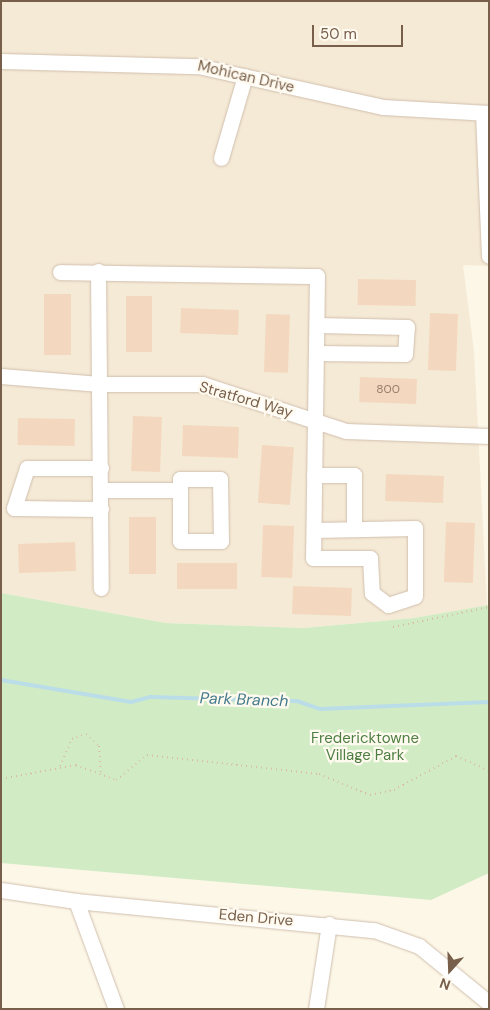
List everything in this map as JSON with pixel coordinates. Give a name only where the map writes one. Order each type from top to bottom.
[{"type":"street","name":"Mohican Drive","points":[[1,62],[167,63],[245,76],[383,107],[486,113]]},
{"type":"street","points":[[221,158],[245,76]]},
{"type":"street","points":[[486,113],[489,256]]},
{"type":"street","points":[[60,272],[98,271],[317,276],[313,558],[370,558],[372,594],[388,605],[415,596],[415,528],[314,530]]},
{"type":"street","points":[[98,271],[101,588]]},
{"type":"street","points":[[316,325],[407,327],[406,354],[316,353]]},
{"type":"street","name":"Stratford Way","points":[[1,376],[100,384],[202,384],[314,420],[380,434],[489,436]]},
{"type":"street","points":[[100,468],[27,468],[14,508],[100,509]]},
{"type":"street","points":[[314,475],[354,475],[354,529]]},
{"type":"street","points":[[180,479],[220,479],[221,541],[180,541],[180,490],[180,479]]},
{"type":"street","points":[[101,490],[180,490]]},
{"type":"street","name":"Eden Drive","points":[[1,890],[76,902],[329,924],[374,930],[419,946],[489,1003]]},
{"type":"street","points":[[76,902],[116,1009]]},
{"type":"street","points":[[316,1009],[329,924]]},
{"type":"path","points":[[393,627],[489,607]]},
{"type":"path","points":[[60,766],[72,739],[86,734],[99,746],[101,775]]},
{"type":"path","points":[[1,779],[60,766],[76,765],[101,775],[122,778],[132,764],[147,755],[319,774],[370,795],[394,790],[456,756],[489,771]]},
{"type":"shaded area","points":[[1,1],[489,1],[489,266],[463,265],[474,351],[487,606],[414,618],[304,628],[166,623],[1,593]]},
{"type":"green space","name":"Fredericktowne Village Park","points":[[1,593],[166,623],[304,628],[414,618],[489,605],[489,873],[431,900],[1,863]]},
{"type":"building","points":[[358,279],[416,280],[416,306],[358,305]]},
{"type":"building","points":[[44,294],[71,294],[71,355],[44,355]]},
{"type":"building","points":[[126,296],[152,296],[152,352],[126,352]]},
{"type":"building","points":[[181,308],[239,310],[238,335],[180,333]]},
{"type":"building","points":[[430,313],[458,314],[456,371],[428,370]]},
{"type":"building","points":[[266,314],[290,315],[288,373],[264,372]]},
{"type":"building","points":[[360,377],[417,379],[416,404],[359,402]]},
{"type":"building","points":[[133,416],[162,417],[160,472],[131,471]]},
{"type":"building","points":[[18,418],[75,419],[75,446],[18,445]]},
{"type":"building","points":[[183,425],[239,427],[238,458],[182,456]]},
{"type":"building","points":[[262,445],[294,447],[290,505],[258,503]]},
{"type":"building","points":[[386,474],[444,476],[443,503],[385,501]]},
{"type":"building","points":[[129,517],[156,517],[156,574],[129,574]]},
{"type":"building","points":[[446,522],[475,523],[473,583],[444,582]]},
{"type":"building","points":[[263,525],[294,526],[292,578],[261,577]]},
{"type":"building","points":[[75,542],[76,571],[19,573],[18,544]]},
{"type":"building","points":[[177,563],[237,563],[237,589],[177,589]]},
{"type":"building","points":[[293,586],[352,588],[351,616],[292,614]]},
{"type":"waterway","name":"Park Branch","points":[[1,680],[131,702],[150,697],[297,701],[320,709],[489,702]]}]
